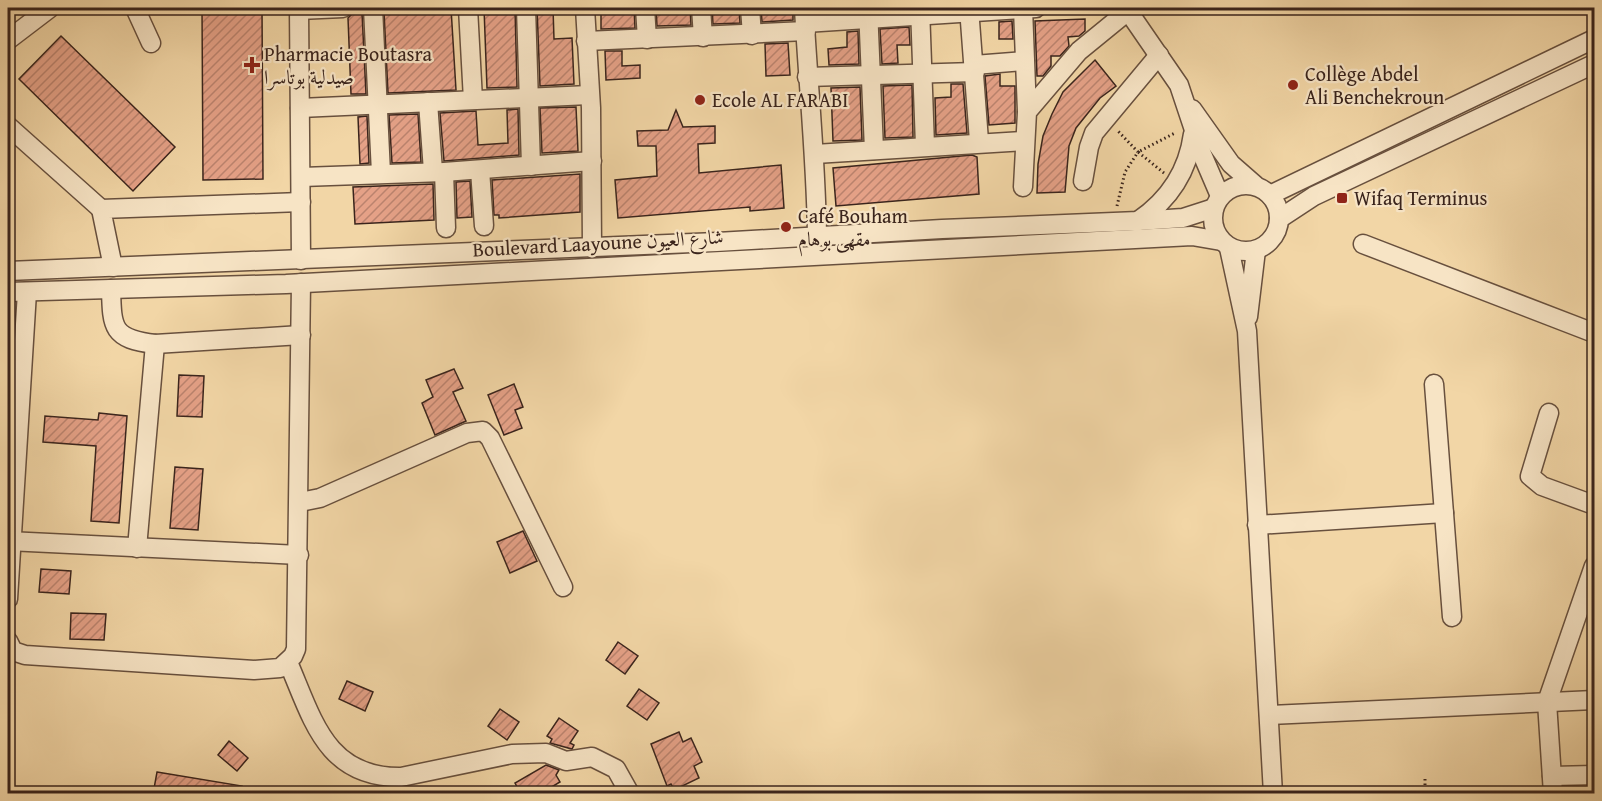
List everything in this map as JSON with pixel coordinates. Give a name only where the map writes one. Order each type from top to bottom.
[{"type":"street","points":[[8,40],[50,8]]},
{"type":"street","points":[[135,8],[150,43]]},
{"type":"street","points":[[301,260],[299,9],[343,8]]},
{"type":"street","points":[[373,8],[381,173]]},
{"type":"street","points":[[468,8],[473,99]]},
{"type":"street","points":[[526,8],[531,166]]},
{"type":"street","points":[[585,8],[592,161],[592,248]]},
{"type":"street","points":[[645,8],[647,39]]},
{"type":"street","points":[[701,8],[703,37]]},
{"type":"street","points":[[750,8],[752,35]]},
{"type":"street","points":[[586,41],[752,35],[805,21],[868,13],[1027,8],[1025,61],[1027,112],[1023,187]]},
{"type":"street","points":[[1027,112],[1079,51],[1127,9],[1231,164],[1263,190],[1277,206],[1280,219],[1275,235],[1256,250],[1242,251],[1225,244]]},
{"type":"street","points":[[970,10],[979,141]]},
{"type":"street","points":[[920,11],[925,146]]},
{"type":"street","points":[[868,13],[874,150]]},
{"type":"street","points":[[805,21],[807,77],[815,154],[817,235]]},
{"type":"street","points":[[1217,202],[1230,188],[1242,184],[1263,190],[1594,39]]},
{"type":"street","points":[[1083,181],[1089,147],[1105,118],[1159,55]]},
{"type":"street","points":[[807,77],[921,73],[1025,61]]},
{"type":"street","points":[[1280,219],[1314,196],[1594,64]]},
{"type":"street","points":[[300,108],[589,94]]},
{"type":"street","points":[[1186,100],[1217,202],[1213,225],[1225,244],[1247,331]]},
{"type":"street","points":[[428,102],[446,228]]},
{"type":"street","points":[[8,126],[101,209],[112,267]]},
{"type":"street","points":[[1138,221],[1149,214],[1177,183],[1188,160],[1193,128]]},
{"type":"street","points":[[815,154],[979,141],[1024,141]]},
{"type":"street","points":[[302,177],[480,170],[592,161]]},
{"type":"street","points":[[480,170],[484,226]]},
{"type":"street","points":[[101,209],[301,202]]},
{"type":"street","name":"Boulevard Laayoune شارع العيون","points":[[8,271],[592,248],[817,235],[1138,221],[1183,218],[1217,202]]},
{"type":"street","name":"Boulevard Laayoune شارع العيون","points":[[8,292],[301,283],[1191,236],[1225,244]]},
{"type":"street","points":[[1363,244],[1594,333]]},
{"type":"street","points":[[1256,250],[1247,331],[1273,794]]},
{"type":"street","points":[[8,641],[13,651],[25,655],[254,670],[273,670],[288,662],[293,656],[297,641],[299,555],[301,283]]},
{"type":"street","points":[[111,289],[111,319],[118,332],[132,341],[155,344],[301,335]]},
{"type":"street","points":[[8,599],[27,292]]},
{"type":"street","points":[[137,548],[155,344]]},
{"type":"street","points":[[1434,384],[1452,617]]},
{"type":"street","points":[[1549,413],[1530,476],[1542,486],[1594,504]]},
{"type":"street","points":[[300,502],[320,498],[467,434],[483,431],[490,438],[563,587]]},
{"type":"street","points":[[1257,525],[1444,513]]},
{"type":"street","points":[[10,541],[299,555]]},
{"type":"street","points":[[1594,566],[1547,702],[1552,784],[1594,775]]},
{"type":"street","points":[[288,662],[325,742],[346,764],[361,771],[385,777],[401,777],[512,754],[546,753],[566,761],[592,757],[616,769],[630,794]]},
{"type":"street","points":[[1269,715],[1594,700]]},
{"type":"path","points":[[1105,118],[1138,152],[1177,183]]},
{"type":"path","points":[[1113,222],[1125,172],[1138,152],[1193,128]]},
{"type":"path","points":[[1425,779],[1425,794]]},
{"type":"building","points":[[202,8],[262,8],[263,179],[203,180]]},
{"type":"building","points":[[451,8],[456,90],[388,93],[384,12]]},
{"type":"building","points":[[484,8],[515,8],[517,87],[487,88]]},
{"type":"building","points":[[537,8],[553,8],[554,39],[572,38],[574,84],[540,86]]},
{"type":"building","points":[[601,8],[634,8],[635,28],[601,29]]},
{"type":"building","points":[[656,8],[690,8],[691,25],[657,26]]},
{"type":"building","points":[[712,8],[739,8],[740,23],[713,24]]},
{"type":"building","points":[[761,8],[793,8],[793,20],[762,22]]},
{"type":"building","points":[[353,13],[362,13],[366,94],[351,94],[348,18]]},
{"type":"building","points":[[1085,19],[1085,31],[1079,36],[1068,37],[1069,46],[1060,56],[1051,56],[1051,66],[1043,76],[1037,76],[1035,21]]},
{"type":"building","points":[[1012,21],[1013,39],[999,39],[999,22]]},
{"type":"building","points":[[909,27],[910,45],[897,45],[898,63],[882,64],[880,29]]},
{"type":"building","points":[[858,31],[859,64],[829,65],[828,49],[847,47],[847,32]]},
{"type":"building","points":[[61,36],[175,147],[133,191],[19,79]]},
{"type":"building","points":[[788,43],[790,75],[766,76],[765,44]]},
{"type":"building","points":[[605,51],[622,51],[622,66],[640,65],[640,78],[606,80]]},
{"type":"building","points":[[1095,60],[1116,86],[1100,98],[1076,128],[1069,146],[1065,192],[1037,193],[1038,164],[1043,136],[1052,114],[1063,92]]},
{"type":"building","points":[[1000,74],[1000,86],[1015,86],[1015,123],[989,125],[985,76]]},
{"type":"building","points":[[951,84],[963,84],[967,133],[936,135],[935,98],[951,97]]},
{"type":"building","points":[[912,85],[913,137],[885,138],[883,86]]},
{"type":"building","points":[[860,87],[862,140],[833,141],[831,88]]},
{"type":"building","points":[[576,107],[578,151],[542,153],[540,108]]},
{"type":"building","points":[[518,109],[519,155],[444,161],[440,113],[476,111],[478,145],[508,143],[507,110]]},
{"type":"building","points":[[676,110],[683,127],[715,126],[715,143],[698,144],[699,173],[781,165],[784,208],[750,211],[750,207],[618,218],[615,180],[657,176],[656,146],[638,146],[637,131],[668,130]]},
{"type":"building","points":[[418,114],[421,162],[392,163],[389,115]]},
{"type":"building","points":[[367,116],[369,163],[360,164],[358,117]]},
{"type":"building","points":[[972,155],[977,157],[979,194],[836,206],[833,168]]},
{"type":"building","points":[[580,174],[580,212],[499,218],[499,215],[494,215],[492,180]]},
{"type":"building","points":[[470,181],[472,217],[457,218],[456,182]]},
{"type":"building","points":[[433,184],[434,220],[355,224],[353,187]]},
{"type":"building","points":[[454,369],[463,388],[453,392],[466,421],[435,435],[422,403],[433,397],[426,380]]},
{"type":"building","points":[[179,375],[204,376],[202,417],[177,416]]},
{"type":"building","points":[[514,384],[523,407],[515,410],[522,428],[504,435],[488,395]]},
{"type":"building","points":[[99,413],[127,416],[119,523],[91,521],[96,446],[43,442],[45,416],[98,420]]},
{"type":"building","points":[[175,467],[203,469],[198,530],[170,528]]},
{"type":"building","points":[[523,531],[537,561],[510,573],[497,542]]},
{"type":"building","points":[[41,569],[71,571],[69,594],[39,592]]},
{"type":"building","points":[[71,613],[106,614],[104,640],[70,639]]},
{"type":"building","points":[[618,642],[638,656],[625,674],[606,660]]},
{"type":"building","points":[[347,681],[373,692],[365,711],[339,699]]},
{"type":"building","points":[[639,689],[659,703],[647,720],[627,706]]},
{"type":"building","points":[[500,709],[519,722],[507,740],[488,726]]},
{"type":"building","points":[[559,718],[578,731],[570,743],[574,745],[572,749],[550,743],[552,739],[547,736]]},
{"type":"building","points":[[679,732],[683,742],[691,738],[702,762],[694,766],[699,778],[674,790],[671,784],[667,786],[651,744]]},
{"type":"building","points":[[229,741],[248,758],[237,771],[218,755]]},
{"type":"building","points":[[546,765],[559,770],[556,775],[560,782],[540,794],[521,794],[515,783]]},
{"type":"building","points":[[157,772],[242,786],[241,794],[153,794]]},
{"type":"place","name":"Pharmacie Boutasra صيدلية بوتاسرا","points":[[252,65]]},
{"type":"place","name":"Collège Abdel Ali Benchekroun","points":[[1293,85]]},
{"type":"place","name":"Ecole AL FARABI","points":[[700,100]]},
{"type":"place","name":"Wifaq Terminus","points":[[1342,198]]},
{"type":"place","name":"Café Bouham مقهى بوهام","points":[[786,227]]}]
